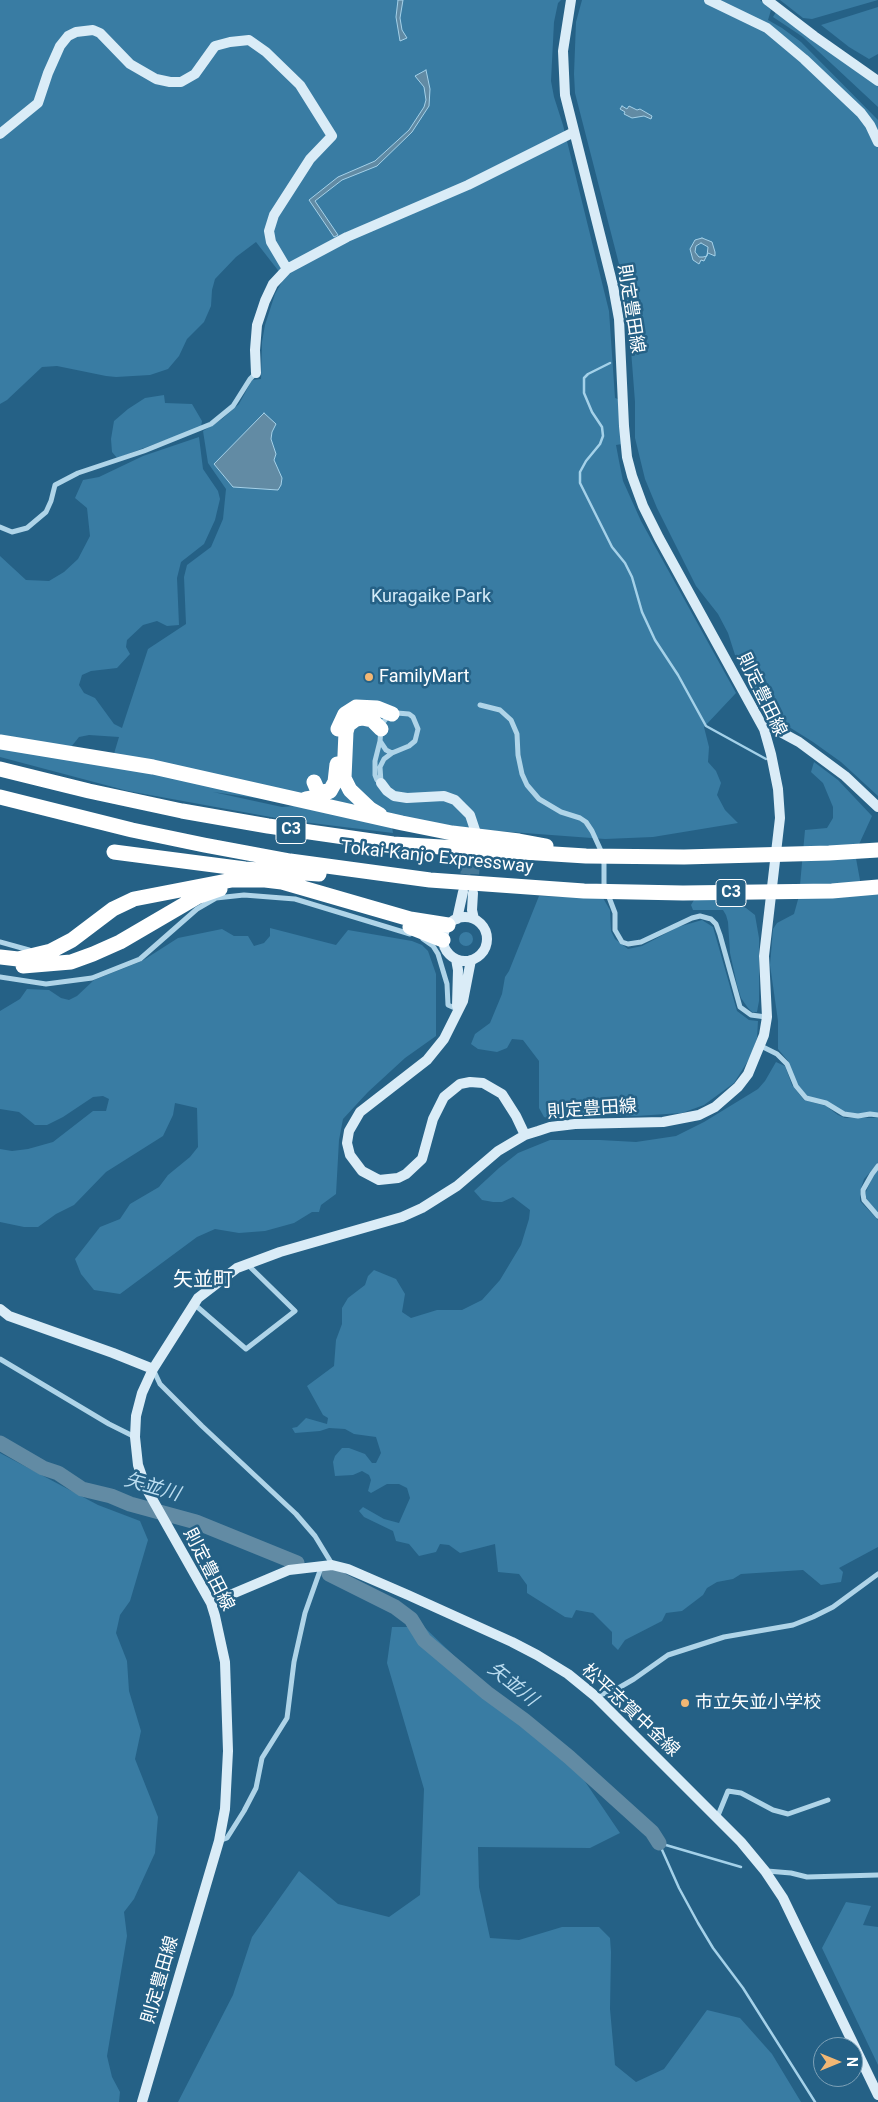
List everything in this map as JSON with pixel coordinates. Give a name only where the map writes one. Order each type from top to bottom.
[{"type":"highway","points":[[297,799],[318,797],[330,791],[337,778],[338,728],[344,714],[356,707],[377,708],[387,710],[392,714]]},
{"type":"highway","points":[[381,735],[372,720],[356,719],[348,725],[344,778],[350,790],[370,809],[385,818],[402,823]]},
{"type":"highway","points":[[0,742],[153,767],[402,823],[452,833],[519,840],[586,856]]},
{"type":"highway","name":"Tokai-Kanjo Expressway","points":[[0,769],[89,792],[268,826],[393,844],[586,856],[751,856],[878,850]]},
{"type":"highway","points":[[314,782],[321,792],[330,791]]},
{"type":"highway","name":"Tokai-Kanjo Expressway","points":[[0,797],[204,846],[290,861],[430,880],[584,890],[741,893],[832,891],[878,887]]},
{"type":"highway","points":[[114,852],[245,868],[430,880]]},
{"type":"highway","points":[[0,957],[24,958],[51,951],[72,940],[113,909],[134,899],[232,880],[265,880],[290,884],[410,918],[452,922]]},
{"type":"highway","points":[[0,964],[20,966],[71,962],[105,949],[210,892],[246,886],[294,892],[406,925],[443,940]]},
{"type":"main road","name":"則定豊田線","points":[[142,2102],[219,1841],[227,1782],[225,1662],[219,1630],[210,1603],[146,1488],[138,1465],[135,1437],[136,1416],[142,1393],[153,1369],[198,1298],[214,1283],[237,1268],[280,1252],[402,1217],[422,1208],[443,1197],[498,1151],[525,1135],[550,1127],[575,1124],[663,1122],[699,1115],[715,1107],[738,1087],[748,1074],[761,1046],[767,1017],[764,956],[780,818],[778,789],[764,729],[659,538],[637,493],[626,446],[622,348],[617,305],[565,95],[562,62],[571,0]]},
{"type":"main road","points":[[710,0],[767,28],[804,59],[861,113],[870,125],[878,142]]},
{"type":"main road","points":[[767,0],[878,81]]},
{"type":"main road","points":[[0,134],[38,103],[60,46],[68,36],[76,32],[93,30],[100,33],[130,64],[156,79],[170,82],[181,82],[195,74],[215,46],[249,40],[266,52],[300,85],[332,136],[310,159],[274,215],[269,231],[271,242],[287,269]]},
{"type":"main road","points":[[256,373],[254,350],[257,325],[273,284],[287,269],[347,237],[468,185],[574,132]]},
{"type":"main road","points":[[764,729],[775,729],[799,742],[845,776],[878,807]]},
{"type":"main road","points":[[381,783],[394,796],[407,798],[444,796],[455,800],[470,815],[473,830]]},
{"type":"main road","points":[[452,922],[468,917],[474,919],[484,928],[486,941],[482,953],[471,960],[456,959],[447,951],[443,940],[452,922],[468,892],[474,919]]},
{"type":"main road","points":[[456,959],[458,970],[457,1009],[450,1030],[437,1049],[414,1071],[360,1112],[349,1131],[347,1143],[352,1160],[362,1171],[379,1180],[398,1178],[406,1174],[422,1159],[433,1119],[444,1097],[460,1084],[470,1082],[482,1083],[502,1094],[525,1135]]},
{"type":"main road","points":[[457,1009],[463,1001],[471,960]]},
{"type":"main road","points":[[0,1309],[9,1316],[153,1369]]},
{"type":"main road","name":"松平志賀中金線","points":[[210,1603],[251,1584],[290,1570],[327,1565],[348,1569],[538,1655],[568,1674],[595,1696],[741,1842],[765,1871],[783,1898],[878,2095]]},
{"type":"street","points":[[0,527],[12,532],[27,528],[46,512],[55,485],[78,473],[144,451],[211,424],[233,406],[256,373]]},
{"type":"street","points":[[480,705],[500,710],[511,720],[518,734],[518,755],[522,774],[527,785],[539,799],[561,812],[580,818],[586,822],[592,831],[602,853],[604,884],[615,913],[615,930],[622,942],[628,944],[641,942],[692,918],[700,916],[711,919],[716,924],[720,935],[740,1007],[751,1015],[767,1017]]},
{"type":"street","points":[[392,714],[409,714],[413,717],[418,729],[415,741],[384,759],[380,767],[381,783],[375,775],[375,761],[384,719],[392,714]]},
{"type":"street","points":[[381,735],[386,750],[392,753]]},
{"type":"street","points":[[0,977],[46,984],[92,978],[140,959],[197,909],[216,898],[244,895],[269,896],[295,899],[424,939],[433,946],[438,954],[447,984],[448,1005],[457,1009]]},
{"type":"street","points":[[0,942],[29,950]]},
{"type":"street","points":[[761,1046],[777,1054],[787,1064],[796,1086],[806,1098],[826,1103],[844,1114],[858,1116],[878,1115]]},
{"type":"street","points":[[878,1166],[863,1190],[864,1200],[878,1216]]},
{"type":"street","points":[[194,1304],[246,1349],[295,1312],[247,1264]]},
{"type":"street","points":[[0,1359],[109,1424],[135,1437]]},
{"type":"street","points":[[153,1369],[160,1384],[296,1514],[315,1536],[327,1565],[305,1613],[294,1662],[287,1718],[262,1758],[256,1788],[244,1811],[227,1838],[219,1841]]},
{"type":"street","points":[[595,1696],[615,1690],[668,1655],[724,1637],[793,1625],[813,1617],[833,1607],[878,1574]]},
{"type":"street","points":[[717,1818],[728,1792],[741,1793],[773,1810],[788,1814],[828,1800]]},
{"type":"street","points":[[765,1871],[791,1873],[807,1877],[878,1875]]},
{"type":"green space","name":"Kuragaike Park","points":[[0,0],[561,0],[558,3],[554,22],[551,81],[609,311],[615,398],[618,399],[622,444],[616,445],[623,481],[641,521],[736,693],[704,727],[709,747],[708,762],[716,771],[721,783],[717,795],[725,810],[738,823],[653,837],[605,839],[484,830],[213,792],[282,807],[295,806],[392,827],[393,833],[287,820],[128,791],[0,757],[0,746],[110,767],[119,737],[89,735],[79,737],[71,747],[0,735],[0,556],[26,580],[49,581],[64,572],[78,559],[90,536],[87,508],[75,498],[83,480],[99,477],[143,456],[199,437],[203,469],[218,491],[220,499],[215,520],[204,544],[181,562],[177,578],[179,625],[167,626],[157,621],[143,625],[127,640],[126,647],[130,654],[117,668],[91,671],[82,675],[79,685],[84,693],[95,698],[114,724],[122,728],[148,649],[186,624],[184,577],[187,565],[211,547],[223,519],[226,489],[208,463],[203,431],[222,419],[239,404],[252,380],[261,379],[262,342],[265,325],[275,294],[284,278],[256,242],[236,257],[215,279],[211,306],[204,322],[187,339],[179,356],[168,369],[150,375],[116,377],[57,366],[42,367],[7,400],[0,404]]},
{"type":"green space","points":[[582,0],[760,0],[771,10],[768,20],[801,42],[878,120],[878,796],[841,762],[770,715],[735,655],[728,633],[718,614],[696,586],[657,508],[645,479],[635,438],[635,402],[628,311],[620,268],[575,93],[576,22]]},
{"type":"green space","points":[[780,0],[878,0],[812,19],[803,18]]},
{"type":"green space","points":[[878,7],[878,54],[869,59],[849,47],[821,25]]},
{"type":"green space","points":[[776,12],[878,85],[878,107],[803,37],[773,17]]},
{"type":"green space","points":[[164,395],[165,403],[192,404],[202,421],[201,427],[117,458],[112,452],[111,439],[114,421],[145,398]]},
{"type":"green space","points":[[814,762],[838,780],[872,816],[855,853],[862,891],[878,894],[878,1113],[857,1114],[843,1112],[807,1096],[797,1085],[788,1061],[778,1049],[778,1021],[770,965],[773,929],[777,923],[794,914],[799,896],[805,830],[827,828],[833,818],[833,807],[823,783],[811,772]]},
{"type":"green space","points":[[539,896],[603,898],[610,910],[611,931],[615,939],[628,949],[642,946],[678,927],[702,920],[713,927],[737,1011],[749,1020],[758,1021],[757,1038],[751,1056],[734,1083],[704,1105],[682,1113],[636,1116],[574,1114],[550,1119],[544,1117],[539,1108],[539,1061],[523,1040],[512,1039],[507,1048],[497,1052],[478,1049],[471,1044],[475,1034],[490,1023],[502,994],[505,977]]},
{"type":"green space","points":[[694,900],[726,900],[746,908],[755,915],[759,938],[759,1001],[757,1012],[752,1012],[741,998],[730,953],[726,915],[723,910],[693,910],[691,905]]},
{"type":"green space","points":[[270,928],[336,945],[348,930],[412,941],[422,945],[428,951],[436,974],[436,1036],[405,1058],[368,1092],[343,1119],[339,1140],[336,1194],[321,1205],[319,1212],[312,1212],[294,1223],[265,1231],[239,1233],[215,1229],[197,1237],[120,1294],[94,1290],[81,1274],[75,1259],[100,1227],[120,1219],[130,1204],[159,1187],[168,1175],[190,1157],[198,1147],[197,1108],[175,1103],[173,1115],[163,1136],[106,1172],[74,1205],[56,1214],[38,1227],[24,1227],[0,1222],[0,1149],[12,1151],[28,1149],[53,1142],[93,1111],[106,1111],[109,1099],[103,1096],[93,1097],[47,1125],[35,1125],[19,1112],[0,1109],[0,1011],[20,999],[27,989],[49,990],[61,998],[69,1000],[77,996],[94,980],[142,961],[178,938],[222,929],[234,936],[248,936],[254,946],[264,943],[270,936]]},
{"type":"green space","points":[[466,932],[471,934],[473,939],[471,944],[466,946],[461,944],[459,939],[461,934]]},
{"type":"green space","points":[[776,1062],[785,1066],[792,1085],[804,1100],[826,1106],[845,1118],[878,1118],[878,1163],[864,1179],[860,1191],[860,1201],[878,1220],[878,1547],[839,1568],[843,1572],[841,1582],[821,1585],[803,1570],[741,1574],[733,1579],[717,1582],[707,1588],[703,1595],[682,1611],[666,1613],[662,1621],[625,1640],[618,1650],[612,1644],[612,1632],[593,1613],[576,1610],[572,1618],[565,1617],[527,1593],[527,1585],[519,1574],[498,1572],[495,1544],[460,1553],[449,1545],[440,1544],[436,1552],[419,1556],[409,1544],[396,1541],[393,1531],[364,1517],[359,1511],[363,1507],[384,1519],[399,1523],[410,1498],[407,1488],[399,1484],[387,1484],[371,1493],[368,1491],[371,1480],[369,1475],[362,1471],[353,1475],[335,1476],[333,1462],[335,1456],[342,1448],[349,1448],[365,1454],[372,1463],[376,1463],[381,1453],[376,1437],[354,1434],[345,1429],[329,1428],[320,1431],[295,1433],[292,1428],[297,1427],[306,1418],[327,1424],[328,1418],[323,1415],[307,1386],[334,1366],[336,1340],[342,1324],[342,1308],[348,1298],[365,1285],[368,1276],[374,1270],[396,1279],[405,1294],[402,1312],[411,1318],[437,1310],[462,1310],[482,1300],[500,1280],[521,1245],[529,1219],[530,1210],[513,1197],[502,1202],[493,1202],[482,1200],[474,1191],[499,1168],[518,1153],[550,1140],[636,1142],[676,1136],[704,1122],[758,1089]]},
{"type":"green space","points":[[878,1170],[878,1212],[868,1202],[865,1194]]},
{"type":"green space","points":[[0,1453],[98,1505],[140,1521],[148,1540],[130,1601],[120,1615],[116,1633],[127,1661],[129,1691],[141,1731],[135,1759],[158,1817],[155,1853],[134,1899],[124,1912],[127,1936],[107,2056],[112,2077],[120,2092],[119,2102],[0,2102]]},
{"type":"green space","points":[[392,1627],[424,1627],[584,1780],[620,1833],[590,1848],[478,1847],[479,1887],[490,1938],[519,1940],[562,1927],[599,1927],[610,1938],[610,2009],[615,2065],[636,2082],[664,2069],[707,2010],[740,2018],[772,2054],[801,2102],[178,2102],[233,1995],[252,1937],[299,1871],[338,1904],[389,1917],[420,1895],[424,1789],[387,1663]]},
{"type":"green space","points":[[846,1902],[871,1906],[863,1925],[878,1927],[878,2065],[822,1948]]},
{"type":"shaded area","points":[[398,0],[403,0],[400,18],[402,30],[407,38],[400,41],[396,17]]},
{"type":"shaded area","points":[[426,70],[430,89],[429,106],[412,132],[377,166],[342,180],[315,201],[338,235],[334,237],[309,200],[338,177],[375,161],[409,130],[424,107],[426,100],[424,87],[415,76]]},
{"type":"shaded area","points":[[622,106],[627,109],[629,106],[637,110],[640,109],[652,116],[651,119],[644,116],[632,118],[624,114],[625,112],[620,109]]},
{"type":"shaded area","points":[[702,238],[712,242],[715,256],[708,253],[707,255],[708,247],[701,243],[696,246],[695,252],[699,257],[706,256],[704,261],[701,260],[699,264],[693,260],[690,249],[695,240]]},
{"type":"shaded area","points":[[264,413],[276,424],[271,439],[276,454],[274,460],[282,478],[281,485],[278,490],[233,487],[214,464]]},
{"type":"waterway","points":[[610,363],[584,378],[584,393],[592,412],[602,427],[603,436],[600,444],[586,461],[580,472],[580,483],[612,547],[625,563],[632,577],[642,612],[655,640],[678,675],[706,726],[766,759]]},
{"type":"waterway","name":"矢並川","points":[[0,1443],[43,1468],[58,1473],[82,1489],[196,1522],[297,1563]]},
{"type":"waterway","name":"矢並川","points":[[329,1574],[395,1607],[411,1619],[424,1640],[487,1693],[569,1757],[652,1832],[659,1843]]},
{"type":"waterway","points":[[659,1843],[679,1888],[713,1948],[743,1988],[815,2102]]},
{"type":"waterway","points":[[659,1843],[741,1867]]},
{"type":"tunnel","points":[[463,889],[470,844]]},
{"type":"tunnel","points":[[473,889],[476,849]]},
{"type":"place","name":"FamilyMart","points":[[369,677]]},
{"type":"place","name":"市立矢並小学校","points":[[685,1703]]},
{"type":"district","name":"矢並町","points":[[203,1281]]}]
